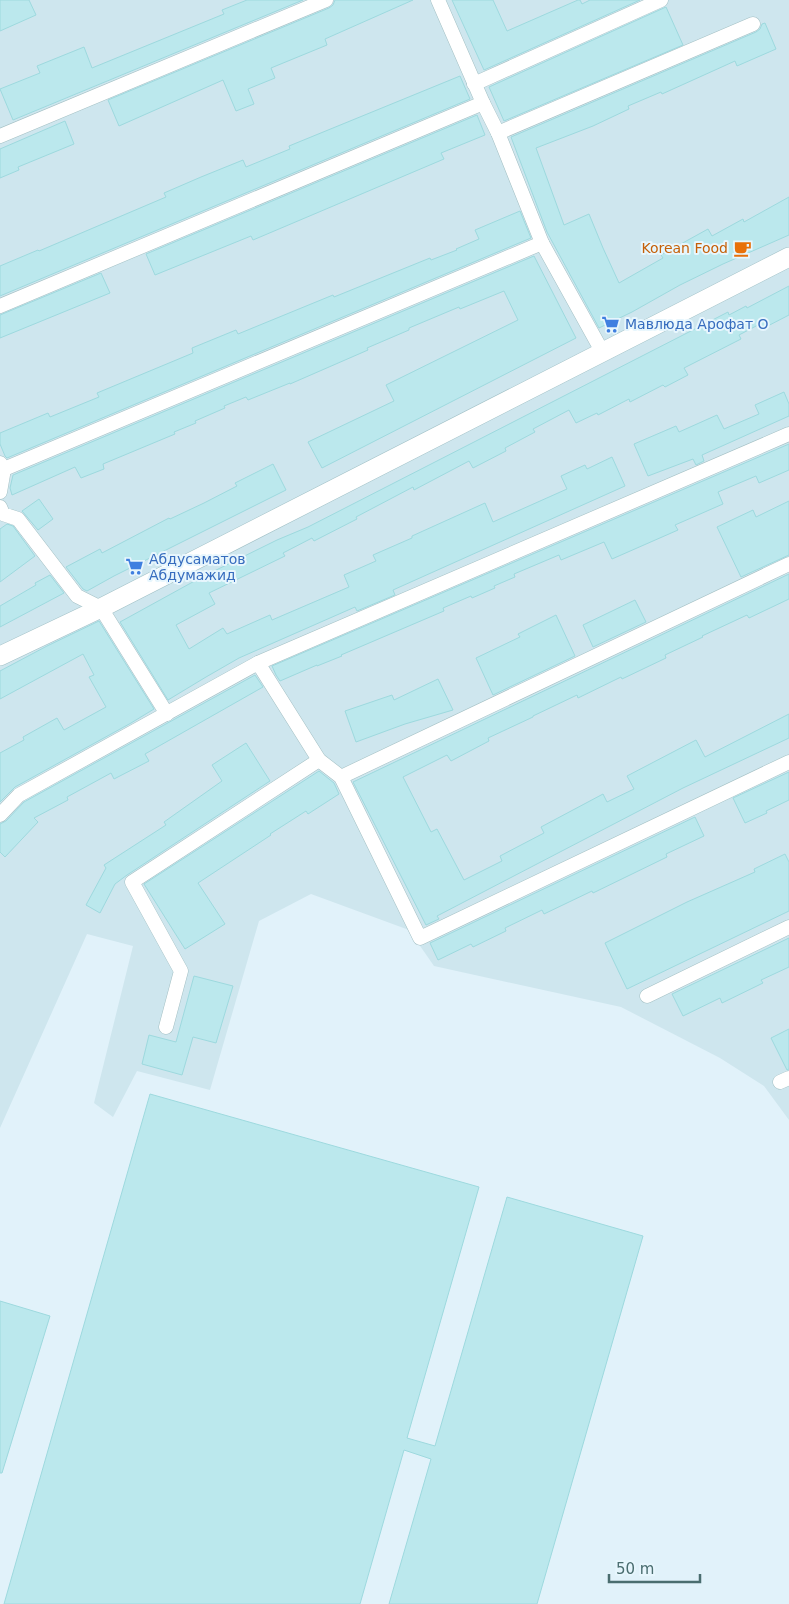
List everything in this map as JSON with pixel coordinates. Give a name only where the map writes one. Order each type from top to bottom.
[{"type":"main road","points":[[0,656],[102,608],[789,257]]},
{"type":"street","points":[[0,136],[326,0]]},
{"type":"street","points":[[438,0],[474,84],[498,133],[542,243],[602,353]]},
{"type":"street","points":[[474,84],[661,0]]},
{"type":"street","points":[[498,133],[753,24]]},
{"type":"street","points":[[0,306],[483,103]]},
{"type":"street","points":[[0,492],[2,466],[542,243]]},
{"type":"street","points":[[0,815],[19,795],[258,663],[789,434]]},
{"type":"street","points":[[0,508],[4,514],[18,519],[77,596],[102,608],[167,714]]},
{"type":"street","points":[[341,777],[789,564]]},
{"type":"street","points":[[258,663],[320,760],[341,777],[420,938],[789,762]]},
{"type":"street","points":[[166,1027],[181,971],[132,882],[320,760]]},
{"type":"street","points":[[647,996],[789,927]]},
{"type":"shaded area","points":[[0,0],[789,0],[789,1120],[764,1086],[720,1058],[621,1007],[434,966],[409,930],[311,894],[259,921],[210,1090],[137,1071],[113,1117],[94,1103],[133,946],[87,934],[0,1128]]},
{"type":"building","points":[[0,0],[29,0],[36,15],[0,31]]},
{"type":"building","points":[[247,0],[303,0],[13,120],[0,89],[40,73],[37,66],[84,47],[92,68],[224,14],[222,10]]},
{"type":"building","points":[[335,0],[413,0],[325,39],[327,45],[271,68],[275,78],[248,89],[254,104],[236,111],[223,80],[119,126],[108,100],[329,8]]},
{"type":"building","points":[[452,0],[493,0],[507,31],[578,0],[582,4],[590,0],[640,0],[484,70]]},
{"type":"building","points":[[666,7],[683,45],[504,121],[489,87]]},
{"type":"building","points":[[765,23],[776,49],[737,66],[735,61],[662,94],[661,92],[628,106],[629,109],[593,126],[536,148],[564,225],[589,214],[619,283],[663,258],[661,255],[708,229],[712,236],[743,219],[744,222],[789,197],[789,235],[680,285],[599,328],[547,232],[511,137],[756,32]]},
{"type":"building","points":[[460,76],[470,99],[0,296],[0,266],[166,197],[164,193],[201,177],[243,160],[246,167],[290,149],[289,146]]},
{"type":"building","points":[[477,115],[485,135],[441,153],[444,159],[253,240],[251,236],[155,275],[146,254]]},
{"type":"building","points":[[65,121],[74,144],[18,167],[19,170],[0,178],[0,149]]},
{"type":"building","points":[[520,211],[531,238],[7,458],[5,456],[0,444],[0,433],[48,413],[50,417],[99,397],[97,393],[193,353],[192,348],[236,330],[238,334],[333,295],[334,297],[430,258],[431,260],[457,250],[479,239],[475,230]]},
{"type":"building","points":[[534,256],[576,338],[322,468],[308,442],[394,401],[386,385],[518,320],[504,291],[409,328],[409,330],[367,348],[368,350],[290,384],[248,400],[246,397],[224,406],[225,408],[174,432],[175,434],[103,464],[104,469],[81,478],[75,467],[12,495],[10,488],[13,475]]},
{"type":"building","points":[[101,273],[110,293],[0,338],[0,315]]},
{"type":"building","points":[[789,286],[789,315],[760,330],[758,325],[739,335],[741,339],[684,368],[688,375],[630,402],[629,399],[598,415],[597,413],[576,423],[569,410],[533,429],[535,432],[505,448],[506,451],[473,468],[469,461],[414,490],[413,487],[356,517],[357,519],[314,541],[312,538],[283,553],[285,556],[209,593],[215,604],[176,625],[189,649],[223,628],[227,634],[270,615],[272,620],[349,587],[344,575],[376,561],[373,555],[485,503],[493,522],[567,489],[561,476],[585,465],[587,469],[612,457],[625,486],[393,590],[395,595],[357,611],[355,607],[239,658],[168,700],[120,622],[200,578],[308,527],[728,312],[729,315],[746,306],[747,308]]},
{"type":"building","points":[[784,392],[789,404],[789,416],[702,455],[704,461],[696,465],[693,459],[648,476],[634,444],[676,426],[679,432],[717,415],[724,429],[759,414],[755,405]]},
{"type":"building","points":[[789,444],[789,470],[759,483],[756,476],[718,492],[723,504],[675,525],[678,530],[612,559],[604,542],[561,560],[559,555],[514,574],[515,577],[494,586],[495,588],[443,608],[444,611],[280,681],[272,666]]},
{"type":"building","points":[[273,464],[286,490],[87,591],[83,589],[66,567],[100,549],[102,553],[169,518],[204,503],[237,486],[235,483]]},
{"type":"building","points":[[39,499],[53,519],[38,530],[22,511]]},
{"type":"building","points":[[789,501],[789,555],[741,577],[717,527],[753,510],[756,517]]},
{"type":"building","points":[[7,524],[13,526],[35,556],[0,582],[0,529]]},
{"type":"building","points":[[789,574],[789,599],[749,618],[747,615],[702,636],[665,655],[666,658],[622,679],[621,677],[578,698],[577,695],[533,716],[488,738],[489,741],[451,761],[447,755],[403,777],[431,832],[437,829],[464,880],[502,861],[500,856],[544,833],[541,827],[603,794],[607,802],[634,789],[627,776],[696,740],[705,757],[789,714],[789,738],[683,788],[437,916],[439,919],[426,925],[353,782]]},
{"type":"building","points":[[50,575],[64,593],[0,627],[0,606]]},
{"type":"building","points":[[635,600],[646,622],[593,647],[583,625]]},
{"type":"building","points":[[556,615],[575,656],[493,695],[476,658],[520,637],[518,634]]},
{"type":"building","points":[[99,621],[154,709],[15,787],[0,802],[0,753],[24,740],[23,737],[57,718],[64,730],[106,707],[89,677],[94,675],[83,654],[0,699],[0,671]]},
{"type":"building","points":[[255,675],[263,687],[145,754],[149,761],[114,779],[111,773],[67,797],[68,800],[34,818],[38,822],[5,857],[0,852],[0,824],[6,821],[24,802]]},
{"type":"building","points":[[438,679],[453,710],[405,724],[356,742],[345,711],[392,695],[394,700]]},
{"type":"building","points":[[246,743],[270,781],[115,884],[100,913],[86,905],[106,868],[104,865],[166,825],[164,822],[222,781],[212,765]]},
{"type":"building","points":[[319,771],[334,783],[339,794],[308,814],[306,811],[198,883],[225,924],[185,949],[144,884]]},
{"type":"building","points":[[789,772],[789,800],[745,823],[733,798]]},
{"type":"building","points":[[695,817],[704,836],[666,854],[667,857],[593,893],[592,891],[544,914],[542,910],[505,928],[506,931],[473,947],[471,944],[438,960],[430,943]]},
{"type":"building","points":[[785,854],[789,862],[789,911],[627,989],[605,943],[687,902],[755,872],[754,869]]},
{"type":"building","points":[[789,938],[789,967],[761,980],[763,983],[722,1003],[720,998],[683,1016],[672,994]]},
{"type":"building","points":[[194,976],[233,986],[216,1043],[193,1037],[182,1075],[142,1064],[149,1035],[176,1042]]},
{"type":"building","points":[[789,1029],[789,1069],[787,1070],[771,1038]]},
{"type":"building","points":[[150,1094],[479,1187],[407,1438],[435,1446],[507,1197],[643,1236],[537,1604],[389,1604],[431,1459],[404,1450],[360,1604],[4,1604]]},
{"type":"building","points":[[0,1301],[50,1316],[2,1473],[0,1473]]},
{"type":"place","name":"Korean Food","points":[[742,248]]},
{"type":"place","name":"Мавлюда Арофат О","points":[[611,324]]},
{"type":"place","name":"Абдусаматов Абдумажид","points":[[135,567]]}]
